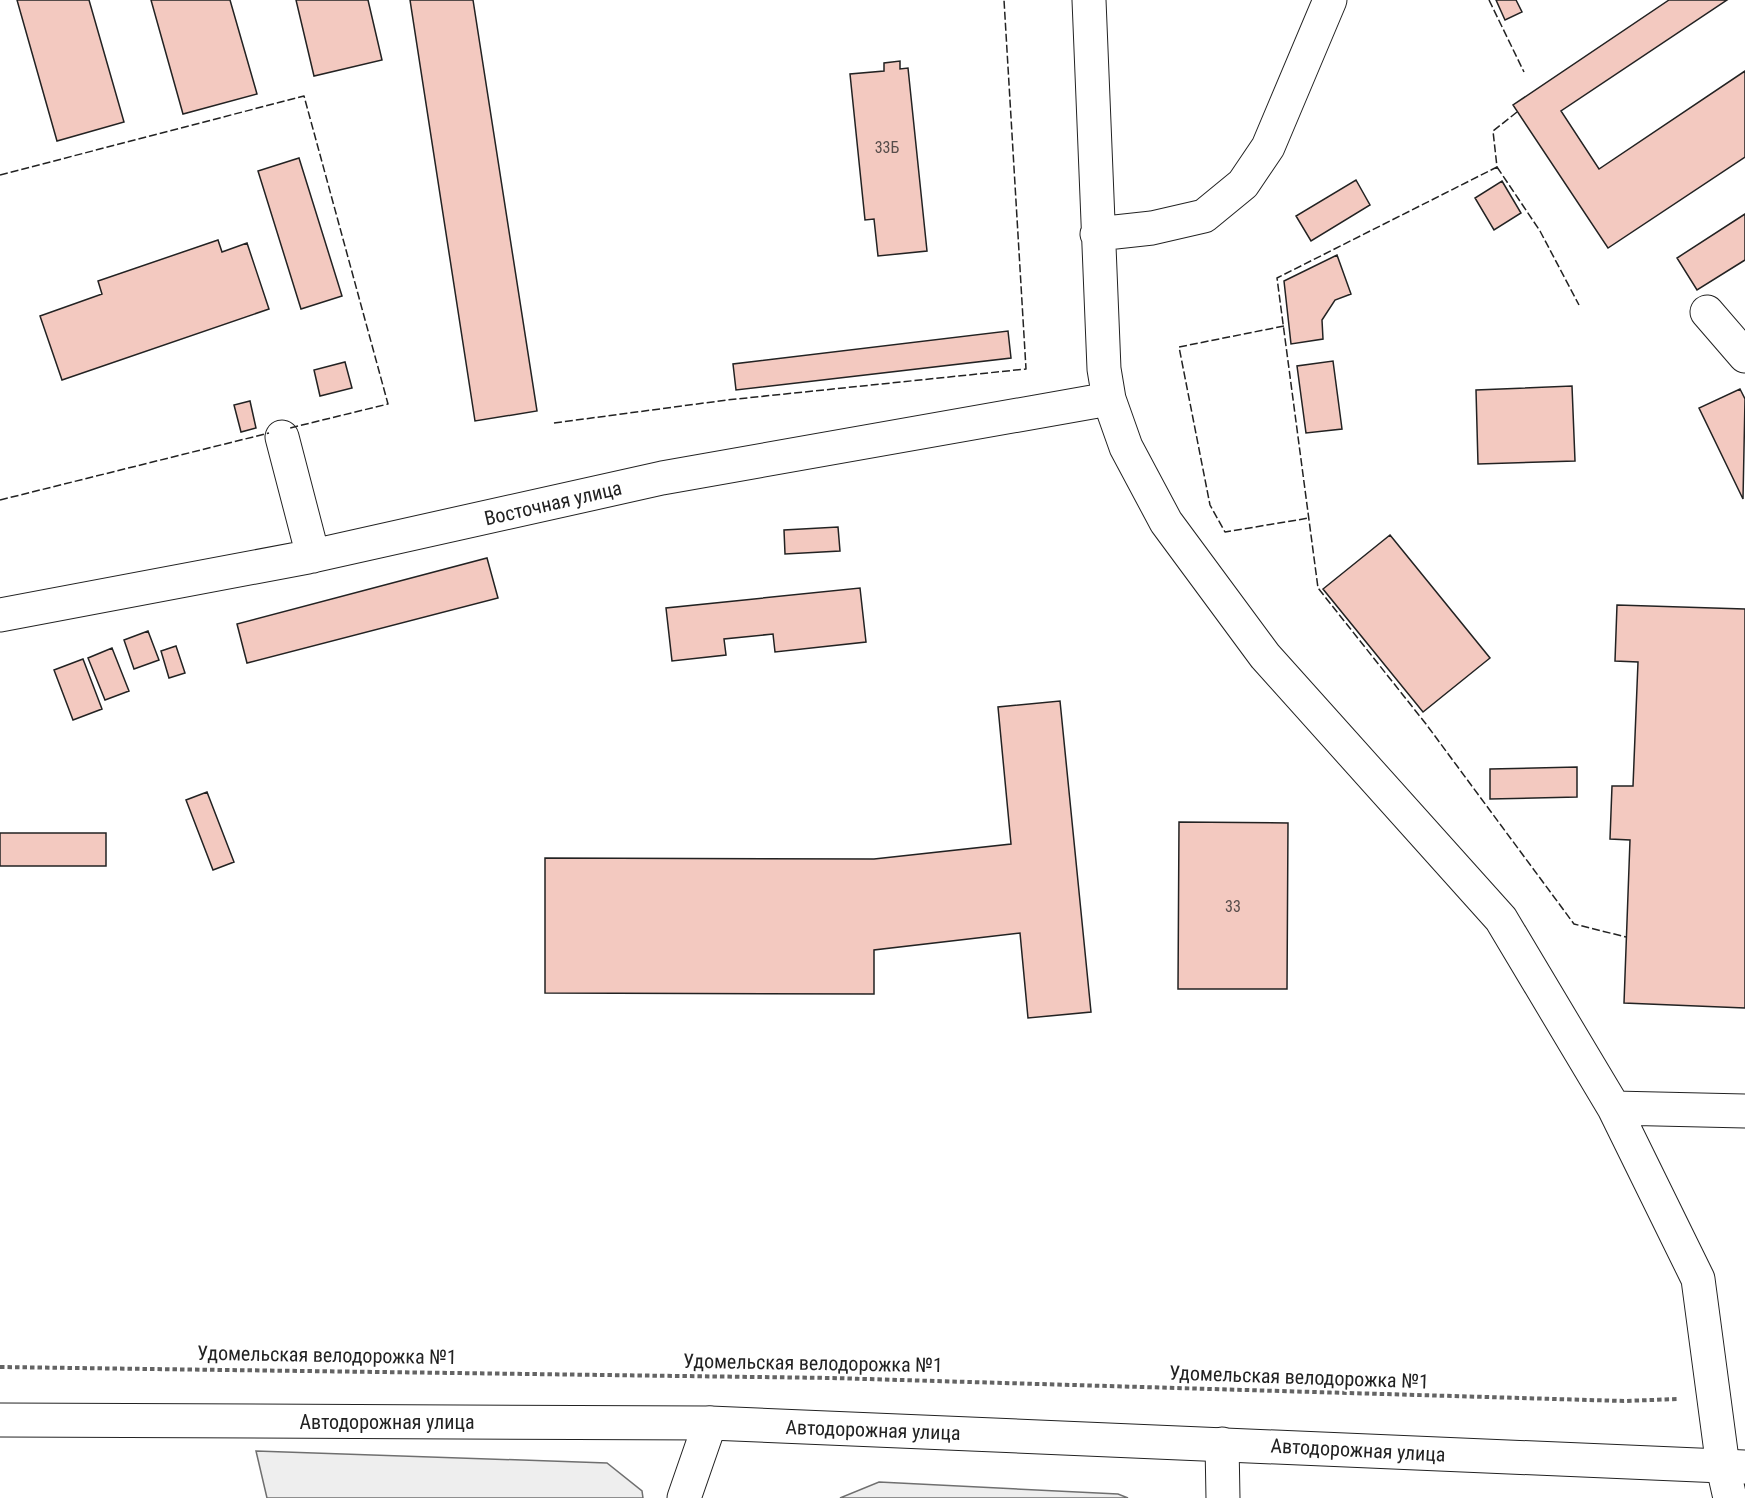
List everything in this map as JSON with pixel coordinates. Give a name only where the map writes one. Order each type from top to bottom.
[{"type":"street","points":[[1089,0],[1104,369],[1109,399],[1126,447],[1166,522],[1265,656],[1501,919],[1614,1108],[1698,1278],[1734,1467],[1730,1498]]},
{"type":"street","points":[[1097,234],[1152,228],[1204,216],[1243,184],[1268,147],[1330,0]]},
{"type":"street","points":[[1707,312],[1745,356]]},
{"type":"street","name":"Восточная улица","points":[[0,615],[313,556],[662,478],[1109,399]]},
{"type":"street","points":[[282,437],[313,556]]},
{"type":"street","points":[[1614,1108],[1745,1111]]},
{"type":"street","name":"Автодорожная улица","points":[[0,1420],[710,1423],[1734,1467]]},
{"type":"street","points":[[684,1498],[710,1423]]},
{"type":"street","points":[[1222,1444],[1223,1498]]},
{"type":"path","name":"Удомельская велодорожка №1","points":[[0,1367],[832,1378],[1624,1401]]},
{"type":"shaded area","points":[[256,1451],[607,1463],[642,1491],[643,1498],[267,1498]]},
{"type":"shaded area","points":[[879,1482],[1118,1494],[1128,1498],[840,1498]]},
{"type":"building","points":[[17,0],[89,0],[124,122],[57,141]]},
{"type":"building","points":[[151,0],[230,0],[257,94],[183,114]]},
{"type":"building","points":[[296,0],[368,0],[382,60],[314,76]]},
{"type":"building","points":[[410,0],[473,0],[537,411],[475,421]]},
{"type":"building","points":[[1496,0],[1516,0],[1522,12],[1505,20]]},
{"type":"building","points":[[1669,0],[1727,0],[1561,111],[1599,169],[1745,71],[1745,157],[1608,248],[1513,105]]},
{"type":"building","points":[[900,61],[900,69],[908,68],[927,251],[878,256],[874,219],[865,220],[850,74],[884,71],[884,63]]},
{"type":"building","points":[[299,158],[342,296],[301,309],[258,171]]},
{"type":"building","points":[[1356,180],[1370,205],[1311,241],[1296,216]]},
{"type":"building","points":[[1502,181],[1521,213],[1494,230],[1475,198]]},
{"type":"building","points":[[1745,214],[1745,260],[1697,290],[1677,258]]},
{"type":"building","points":[[218,240],[222,252],[247,243],[269,309],[62,380],[40,316],[102,294],[98,281]]},
{"type":"building","points":[[1337,255],[1351,294],[1335,300],[1322,320],[1323,339],[1291,344],[1284,281]]},
{"type":"building","points":[[1008,331],[1011,358],[736,390],[733,364]]},
{"type":"building","points":[[1333,361],[1342,429],[1306,433],[1297,366]]},
{"type":"building","points":[[345,362],[352,388],[320,396],[314,370]]},
{"type":"building","points":[[1572,386],[1575,461],[1478,464],[1476,390]]},
{"type":"building","points":[[1740,389],[1745,399],[1743,499],[1699,408]]},
{"type":"building","points":[[250,401],[256,428],[241,432],[234,405]]},
{"type":"building","points":[[838,527],[840,551],[785,554],[784,530]]},
{"type":"building","points":[[1390,535],[1490,658],[1423,712],[1323,589]]},
{"type":"building","points":[[487,558],[498,598],[247,663],[237,624]]},
{"type":"building","points":[[860,588],[866,642],[775,652],[773,634],[724,639],[726,655],[672,661],[666,608]]},
{"type":"building","points":[[1617,605],[1745,609],[1745,1008],[1624,1003],[1630,840],[1610,839],[1612,786],[1633,786],[1638,662],[1615,661]]},
{"type":"building","points":[[148,631],[159,660],[134,669],[124,640]]},
{"type":"building","points":[[176,646],[185,673],[169,678],[161,651]]},
{"type":"building","points":[[112,648],[129,691],[105,700],[88,658]]},
{"type":"building","points":[[83,659],[102,709],[73,720],[54,670]]},
{"type":"building","points":[[1060,701],[1091,1012],[1028,1018],[1020,933],[874,950],[874,994],[545,993],[545,858],[874,859],[1011,844],[998,707]]},
{"type":"building","points":[[1577,767],[1577,797],[1490,799],[1490,769]]},
{"type":"building","points":[[207,792],[234,862],[213,870],[186,800]]},
{"type":"building","points":[[1179,822],[1288,823],[1287,989],[1178,989]]},
{"type":"building","points":[[0,833],[106,833],[106,866],[0,866]]},
{"type":"fence","points":[[554,423],[727,400],[1026,369],[1004,0]]},
{"type":"fence","points":[[1489,0],[1524,72]]},
{"type":"fence","points":[[0,175],[304,96],[388,404],[290,428]]},
{"type":"fence","points":[[1517,112],[1493,131],[1497,167],[1277,278],[1318,588],[1426,724],[1574,924],[1626,937]]},
{"type":"fence","points":[[1497,167],[1540,231],[1579,305]]},
{"type":"fence","points":[[1284,326],[1179,347],[1210,505],[1225,532],[1309,518]]},
{"type":"fence","points":[[0,500],[269,433]]}]
